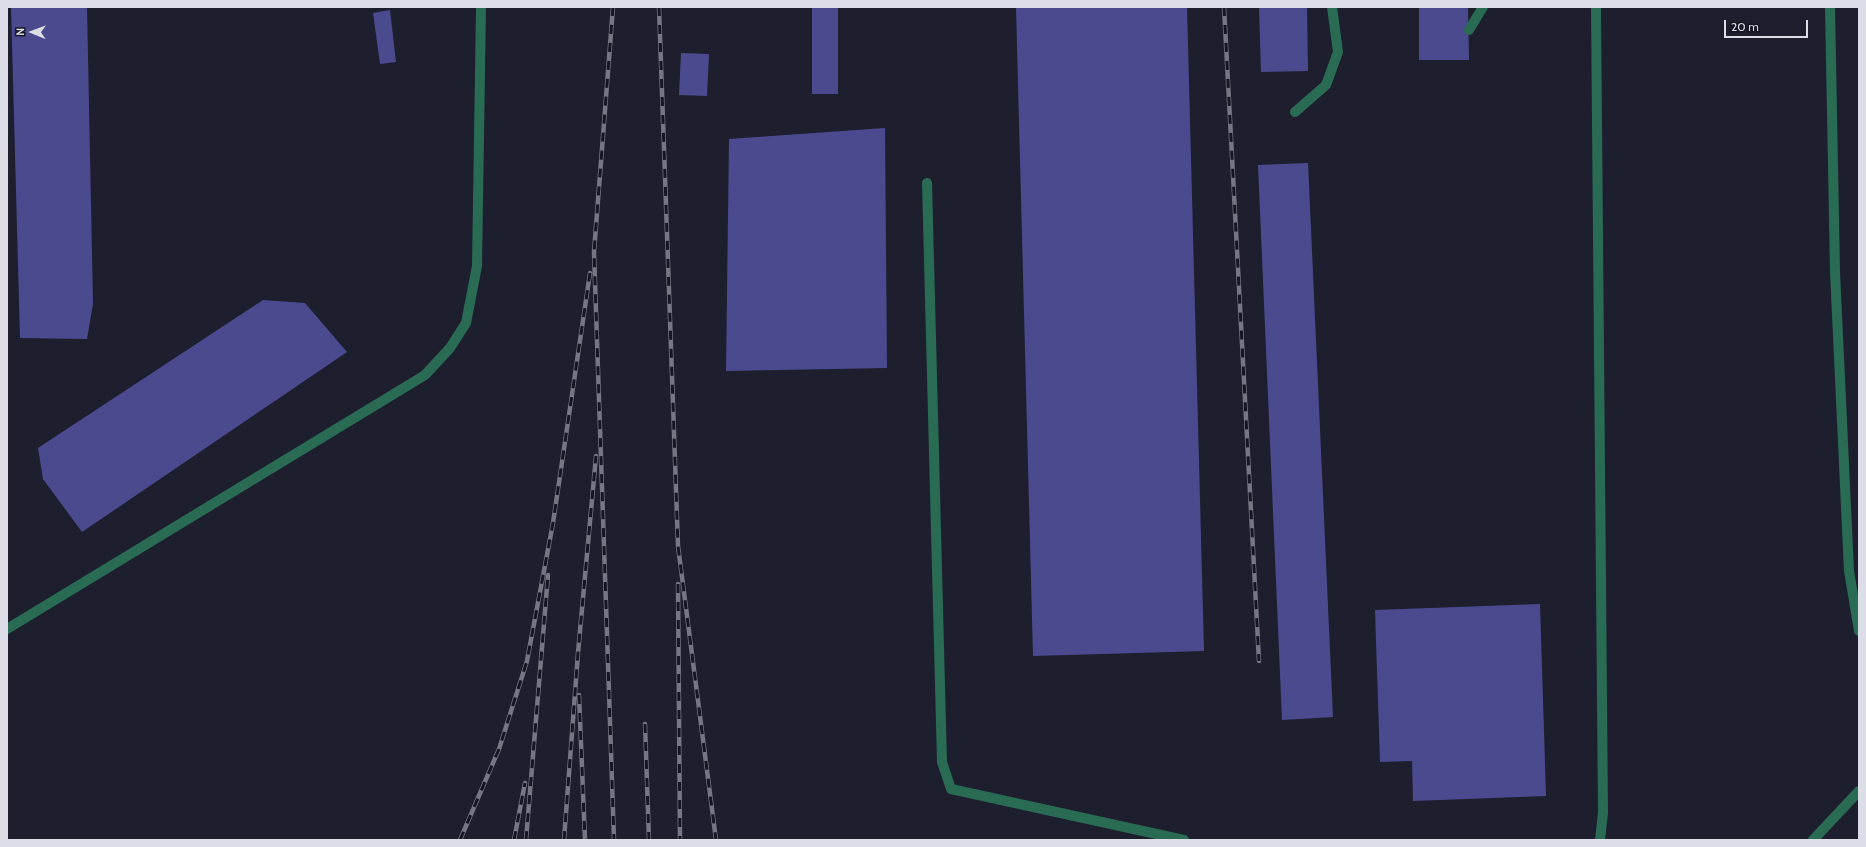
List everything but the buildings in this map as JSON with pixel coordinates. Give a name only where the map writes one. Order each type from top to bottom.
[{"type":"street","points":[[7,630],[425,375],[450,348],[466,323],[477,266],[481,7]]},
{"type":"street","points":[[1295,112],[1326,86],[1338,52],[1332,7]]},
{"type":"street","points":[[1469,30],[1483,7]]},
{"type":"street","points":[[1596,7],[1603,813],[1600,840]]},
{"type":"street","points":[[1830,7],[1835,280],[1849,571],[1859,631]]},
{"type":"street","points":[[927,183],[942,762],[951,789],[1184,840]]},
{"type":"street","points":[[1813,840],[1859,791]]},
{"type":"railway","points":[[613,7],[594,252],[614,840]]},
{"type":"railway","points":[[659,7],[678,546],[716,840]]},
{"type":"railway","points":[[1224,7],[1259,661]]},
{"type":"railway","points":[[460,840],[499,749],[527,661],[553,523],[590,273]]},
{"type":"railway","points":[[564,840],[578,653],[596,456]]},
{"type":"railway","points":[[526,840],[548,575]]},
{"type":"railway","points":[[678,584],[680,840]]},
{"type":"railway","points":[[579,695],[585,840]]},
{"type":"railway","points":[[645,724],[649,840]]},
{"type":"railway","points":[[514,840],[525,783]]}]
